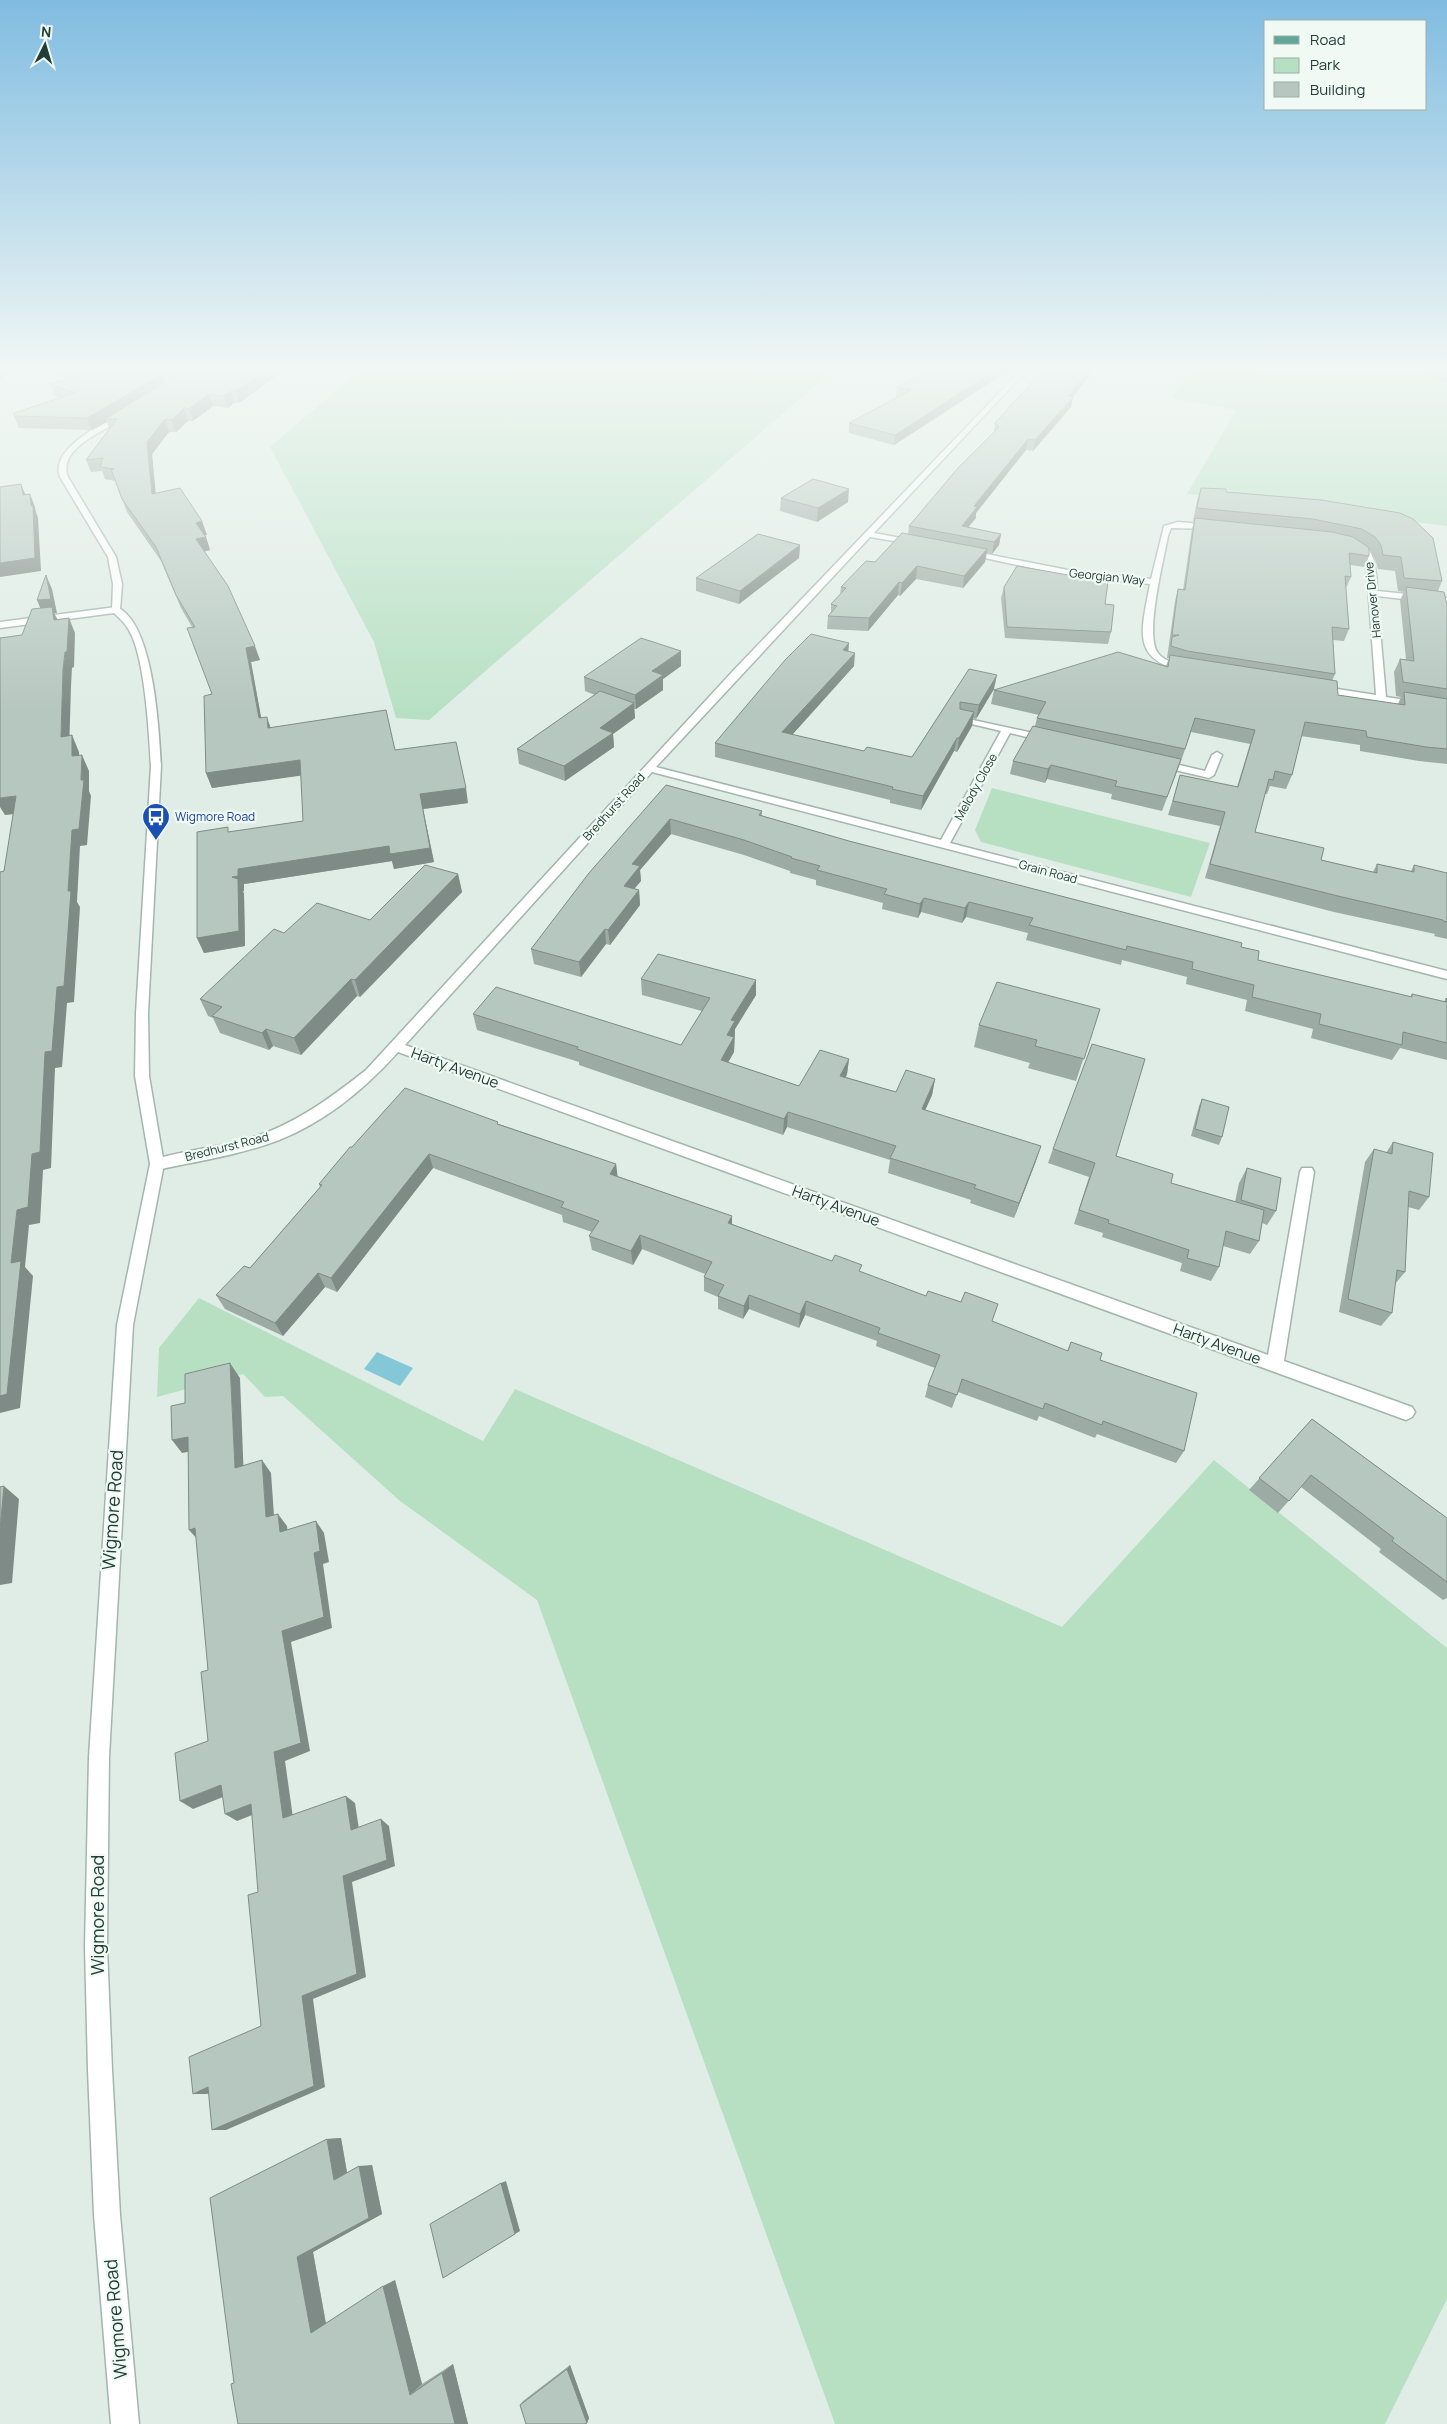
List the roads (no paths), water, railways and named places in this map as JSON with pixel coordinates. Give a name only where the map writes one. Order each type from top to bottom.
[{"type":"street","points":[[1,625],[116,610],[119,587],[112,557],[67,484]]},
{"type":"street","name":"Bredhurst Road","points":[[157,1164],[248,1144],[289,1130],[332,1105],[371,1073],[397,1047],[649,768],[916,484]]},
{"type":"street","points":[[1155,582],[1164,536],[1168,526],[1178,524],[1223,528]]},
{"type":"street","points":[[869,534],[925,545]]},
{"type":"street","name":"Hanover Drive","points":[[1348,542],[1360,547],[1370,559],[1381,699]]},
{"type":"street","name":"Georgian Way","points":[[954,550],[1068,573],[1155,582],[1146,640],[1153,654],[1165,663],[1200,671]]},
{"type":"street","points":[[1373,592],[1447,601]]},
{"type":"street","name":"Wigmore Road","points":[[116,610],[128,620],[137,633],[143,654],[154,726],[156,766],[155,811],[142,1013],[142,1076],[157,1164],[126,1325],[107,1605],[99,1758],[96,1948],[100,2070],[107,2215],[125,2424]]},
{"type":"street","points":[[1305,687],[1447,709]]},
{"type":"street","points":[[963,719],[1055,740]]},
{"type":"street","name":"Melody Close","points":[[944,844],[1007,730]]},
{"type":"street","points":[[1152,762],[1209,775],[1217,755]]},
{"type":"street","name":"Grain Road","points":[[649,768],[1447,975]]},
{"type":"street","name":"Harty Avenue","points":[[397,1047],[1406,1412]]},
{"type":"street","name":"Harty Avenue","points":[[1275,1365],[1307,1172]]},
{"type":"water","points":[[377,1352],[413,1368],[400,1386],[364,1369]]},
{"type":"place","name":"Wigmore Road","points":[[156,841]]}]
